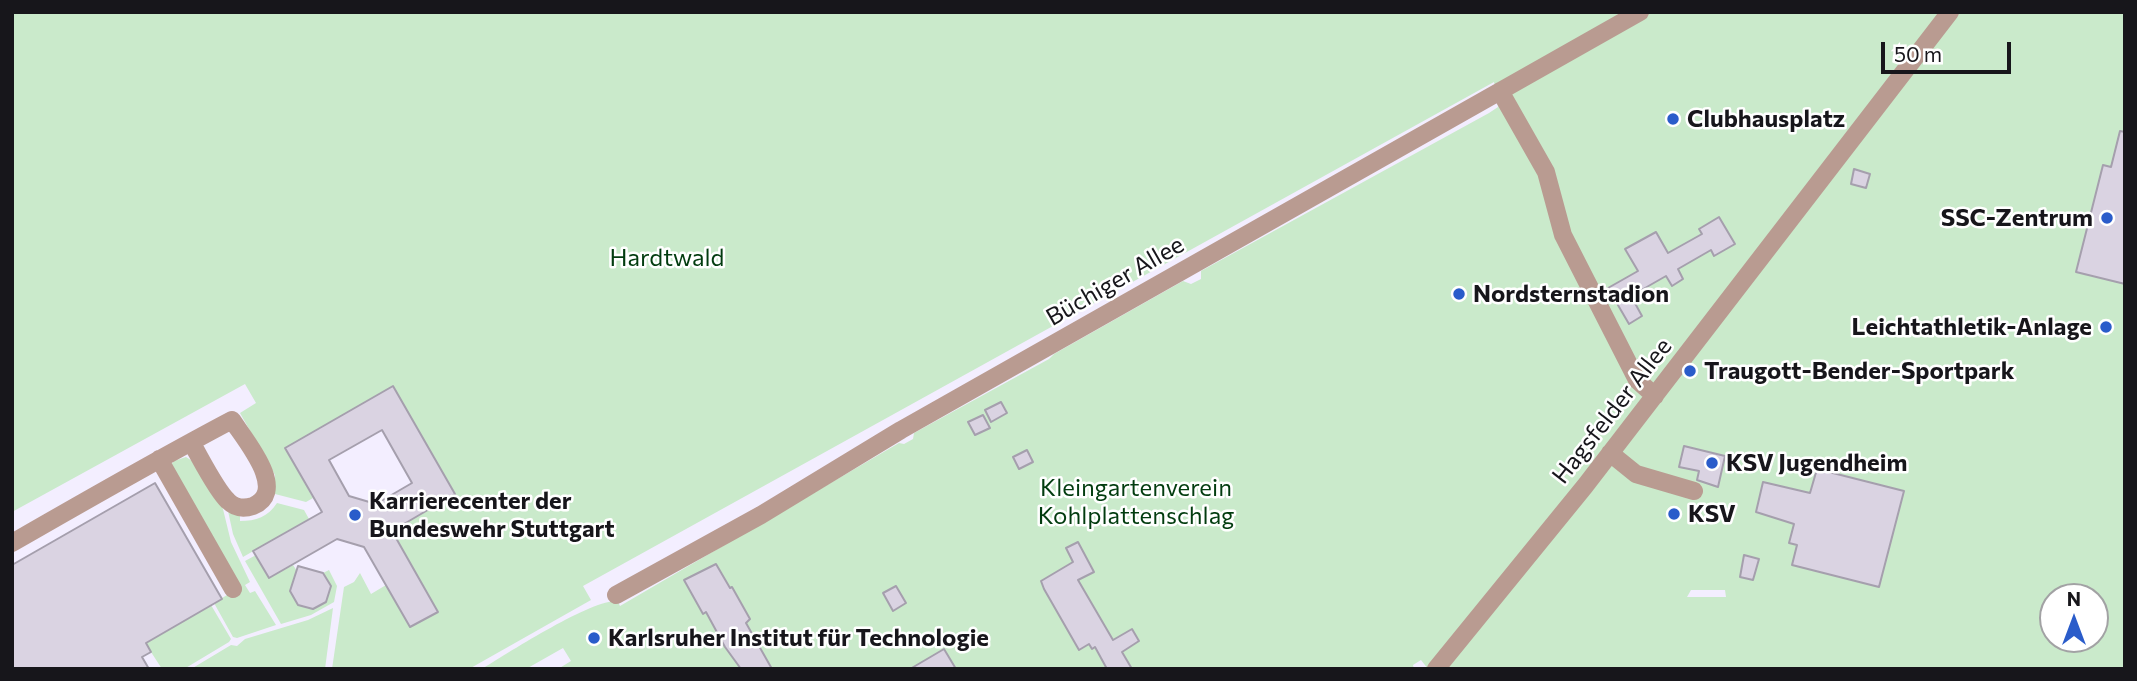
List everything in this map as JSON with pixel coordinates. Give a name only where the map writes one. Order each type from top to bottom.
[{"type":"lane","name":"Büchiger Allee","points":[[616,595],[761,514],[901,430],[1640,12]]},
{"type":"lane","name":"Hagsfelder Allee","points":[[1436,669],[1611,453],[1950,12]]},
{"type":"lane","points":[[1500,91],[1546,172],[1563,235],[1637,380],[1655,396]]},
{"type":"lane","points":[[12,543],[159,459],[232,420],[265,473],[268,484],[266,495],[258,504],[247,508],[236,507],[226,500],[191,442]]},
{"type":"lane","points":[[1611,453],[1636,474],[1694,491]]},
{"type":"lane","points":[[159,459],[233,589]]},
{"type":"green space","points":[[12,12],[2125,12],[2125,669],[1428,669],[1421,660],[1413,665],[1414,669],[558,669],[571,661],[563,648],[526,669],[482,669],[571,617],[607,603],[618,602],[620,606],[899,443],[904,444],[913,439],[914,433],[1183,281],[1191,284],[1201,279],[1201,271],[1489,113],[1498,107],[1494,82],[583,586],[591,600],[469,669],[332,669],[344,587],[354,582],[360,573],[371,594],[386,585],[410,627],[438,612],[392,531],[455,494],[393,386],[285,448],[313,498],[306,502],[275,494],[275,475],[240,413],[256,403],[245,384],[12,512]],"holes":[[[1691,590],[1725,590],[1726,597],[1687,597]]]},
{"type":"green space","points":[[186,457],[194,462],[222,505],[231,542],[250,582],[245,585],[250,593],[255,591],[276,625],[233,637],[214,603],[240,587],[170,466],[174,461]]},
{"type":"green space","points":[[277,503],[304,510],[309,519],[243,557],[233,534],[228,511],[240,515],[240,521],[251,520],[266,515]]},
{"type":"green space","points":[[256,555],[269,578],[293,565],[299,574],[295,576],[291,592],[313,609],[326,601],[331,586],[323,573],[329,570],[337,586],[334,602],[311,615],[281,624],[245,561]]},
{"type":"green space","points":[[211,605],[231,639],[229,642],[184,669],[162,669],[151,652],[130,664],[139,631]]},
{"type":"green space","points":[[333,608],[325,669],[191,669],[231,645],[237,646],[245,639],[308,620]]},
{"type":"building","name":"SSC-Zentrum","points":[[2120,131],[2125,132],[2125,284],[2076,272],[2103,165],[2111,167]]},
{"type":"building","points":[[1854,169],[1870,174],[1866,188],[1851,184]]},
{"type":"building","points":[[1719,217],[1735,244],[1714,256],[1711,250],[1678,269],[1683,279],[1672,286],[1666,276],[1631,296],[1642,316],[1629,324],[1608,288],[1638,271],[1625,249],[1656,232],[1668,253],[1702,234],[1699,229]]},
{"type":"building","points":[[393,386],[455,494],[392,531],[438,612],[410,627],[364,547],[337,539],[269,578],[253,551],[322,512],[285,448]],"holes":[[[382,430],[412,483],[376,504],[349,496],[329,460]]]},
{"type":"building","points":[[1001,402],[1007,413],[991,422],[985,410]]},
{"type":"building","points":[[983,415],[990,428],[975,435],[968,422]]},
{"type":"building","points":[[1684,446],[1725,456],[1718,487],[1697,480],[1699,471],[1679,467]]},
{"type":"building","points":[[1027,450],[1033,462],[1019,469],[1013,457]]},
{"type":"building","points":[[1817,469],[1904,491],[1879,587],[1792,565],[1797,545],[1789,543],[1794,524],[1756,512],[1763,482],[1810,493]]},
{"type":"building","points":[[155,483],[222,599],[146,643],[151,652],[142,657],[149,669],[12,669],[12,565]]},
{"type":"building","points":[[1078,542],[1094,572],[1078,580],[1113,640],[1132,629],[1139,641],[1122,652],[1132,669],[1107,669],[1095,647],[1092,649],[1089,644],[1079,650],[1044,589],[1041,581],[1073,562],[1066,548]]},
{"type":"building","points":[[1744,555],[1759,559],[1753,580],[1740,577]]},
{"type":"building","points":[[716,564],[750,619],[746,623],[772,669],[741,669],[725,647],[706,612],[703,614],[684,580]]},
{"type":"building","points":[[298,566],[323,573],[331,586],[326,602],[313,609],[298,605],[290,591]]},
{"type":"building","points":[[896,586],[906,603],[893,611],[883,593]]},
{"type":"building","points":[[944,649],[956,669],[910,669]]},
{"type":"place","name":"Clubhausplatz","points":[[1673,119]]},
{"type":"place","name":"SSC-Zentrum","points":[[2107,218]]},
{"type":"place","name":"Nordsternstadion","points":[[1459,294]]},
{"type":"place","name":"Leichtathletik-Anlage","points":[[2106,327]]},
{"type":"place","name":"Traugott-Bender-Sportpark","points":[[1690,371]]},
{"type":"place","name":"KSV Jugendheim","points":[[1712,463]]},
{"type":"place","name":"KSV","points":[[1674,514]]},
{"type":"place","name":"Karrierecenter der Bundeswehr Stuttgart","points":[[355,515]]},
{"type":"place","name":"Karlsruher Institut für Technologie","points":[[594,638]]},
{"type":"park label","name":"Hardtwald","points":[[667,258]]},
{"type":"park label","name":"Kleingartenverein Kohlplattenschlag","points":[[1136,502]]}]
